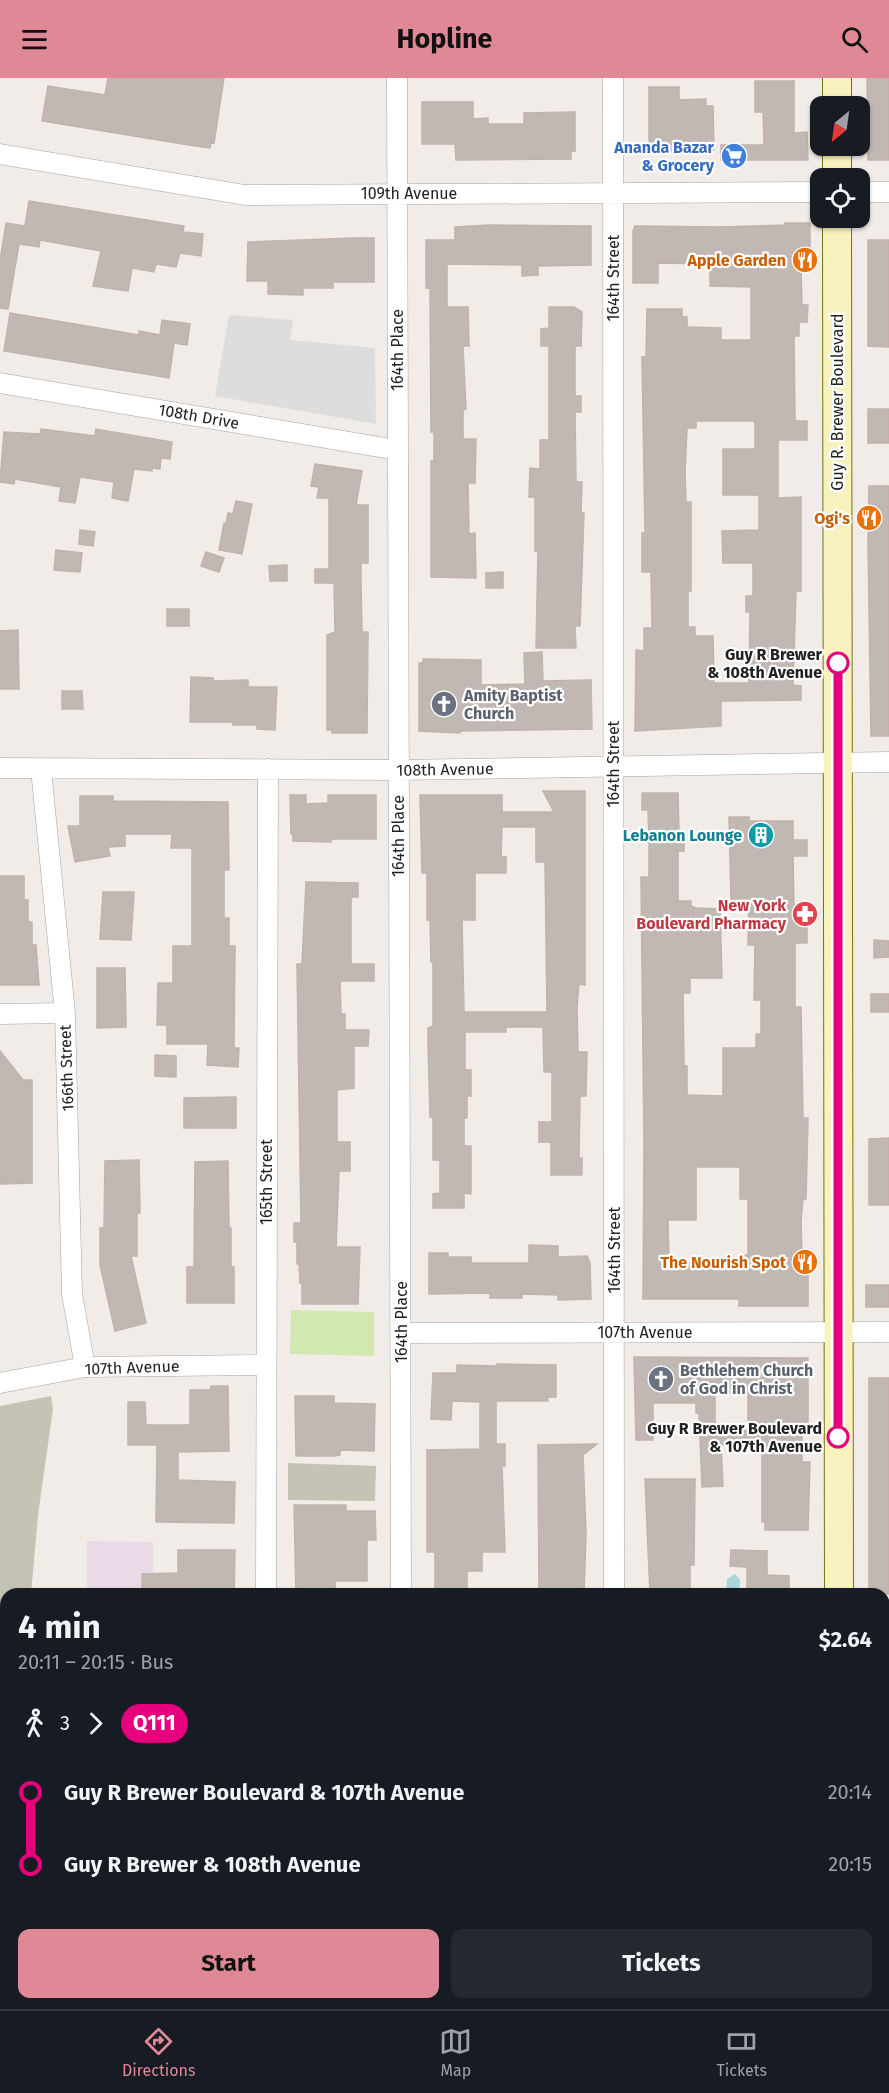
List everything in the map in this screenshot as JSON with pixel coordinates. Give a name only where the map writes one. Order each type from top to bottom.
[{"type":"main road","points":[[837,78],[837,96]]},
{"type":"main road","name":"Guy R. Brewer Boulevard","points":[[837,228],[839,1588]]},
{"type":"street","name":"164th Place","points":[[397,78],[401,1588]]},
{"type":"street","name":"164th Street","points":[[613,78],[614,1588]]},
{"type":"street","name":"109th Avenue","points":[[0,154],[245,195],[810,192]]},
{"type":"street","points":[[870,192],[889,192]]},
{"type":"street","name":"108th Drive","points":[[0,382],[398,450]]},
{"type":"street","name":"108th Avenue","points":[[0,768],[398,770],[889,762]]},
{"type":"street","name":"166th Street","points":[[41,769],[65,1013],[72,1294],[85,1367]]},
{"type":"street","name":"165th Street","points":[[266,1588],[268,769]]},
{"type":"street","points":[[0,1014],[65,1013]]},
{"type":"street","name":"107th Avenue","points":[[401,1333],[889,1332]]},
{"type":"street","name":"107th Avenue","points":[[0,1383],[85,1367],[265,1365]]},
{"type":"shaded area","points":[[229,315],[293,320],[290,340],[375,348],[376,424],[215,396]]},
{"type":"shaded area","points":[[51,1396],[53,1409],[38,1515],[32,1588],[0,1588],[0,1406]]},
{"type":"shaded area","points":[[288,1463],[376,1466],[375,1501],[288,1500]]},
{"type":"shaded area","points":[[87,1541],[153,1542],[153,1588],[87,1588]]},
{"type":"green space","points":[[291,1310],[374,1312],[374,1356],[290,1354]]},
{"type":"water","points":[[735,1574],[740,1580],[739,1588],[726,1588],[727,1579]]},
{"type":"building","points":[[108,78],[224,78],[214,143],[211,142],[210,148],[42,121],[48,86],[105,95]]},
{"type":"building","points":[[867,78],[889,78],[889,160],[868,160],[868,156],[870,156],[870,96],[867,96]]},
{"type":"building","points":[[755,81],[794,81],[794,133],[807,132],[808,160],[721,160],[721,145],[764,145],[763,112],[755,112]]},
{"type":"building","points":[[649,87],[679,87],[679,100],[706,99],[706,106],[713,106],[714,150],[649,152]]},
{"type":"building","points":[[422,102],[473,102],[473,119],[488,118],[488,124],[524,124],[524,113],[575,112],[575,151],[571,151],[571,159],[456,160],[455,144],[422,144]]},
{"type":"building","points":[[29,201],[184,226],[183,232],[203,234],[201,256],[180,253],[176,267],[156,264],[154,272],[132,268],[128,291],[93,286],[101,251],[40,240],[39,247],[19,244],[8,309],[0,308],[0,261],[6,223],[25,226]]},
{"type":"building","points":[[810,223],[810,269],[801,269],[802,305],[808,305],[807,322],[799,322],[799,336],[794,336],[795,421],[807,421],[807,440],[778,440],[778,498],[801,497],[801,591],[796,591],[793,685],[801,686],[801,700],[721,701],[721,726],[635,731],[636,650],[644,651],[644,628],[652,628],[651,572],[642,572],[642,533],[645,533],[642,357],[646,357],[647,309],[682,309],[682,317],[687,317],[687,327],[721,328],[721,340],[751,340],[751,287],[710,286],[710,264],[658,263],[658,283],[633,283],[633,231],[635,226],[720,227]],"holes":[[[696,421],[755,421],[755,449],[723,449],[723,495],[759,495],[759,530],[722,531],[723,563],[753,563],[753,596],[746,596],[746,612],[750,612],[749,683],[714,683],[713,636],[695,636],[695,627],[688,627],[688,591],[691,591],[691,502],[686,502],[687,428],[696,428]]]},
{"type":"building","points":[[591,226],[591,265],[538,266],[538,275],[522,276],[522,265],[447,264],[447,307],[468,307],[469,346],[463,346],[466,409],[463,410],[463,439],[476,439],[475,483],[468,483],[469,534],[475,533],[476,578],[431,577],[431,461],[434,461],[434,432],[431,432],[430,288],[426,288],[426,240],[455,240],[455,227]]},
{"type":"building","points":[[374,238],[374,282],[333,282],[333,288],[303,288],[303,295],[268,294],[268,281],[247,281],[248,242]]},
{"type":"building","points":[[868,240],[889,240],[889,347],[868,346]]},
{"type":"building","points":[[549,307],[574,307],[582,312],[581,346],[575,346],[575,396],[581,396],[581,412],[575,412],[576,482],[582,482],[581,513],[584,513],[580,626],[575,626],[576,648],[536,648],[538,551],[535,551],[535,497],[529,497],[530,468],[540,469],[540,440],[549,440],[549,346],[541,346],[541,329],[549,328]]},
{"type":"building","points":[[10,313],[139,335],[139,331],[160,335],[162,320],[190,324],[187,345],[174,343],[169,378],[4,351]]},
{"type":"building","points":[[868,409],[889,409],[889,443],[868,443]]},
{"type":"building","points":[[41,429],[95,436],[96,429],[172,442],[170,459],[161,458],[160,469],[152,468],[152,471],[134,469],[128,501],[112,498],[114,482],[80,477],[75,503],[59,501],[61,487],[15,479],[14,484],[0,482],[4,432],[40,434]]},
{"type":"building","points":[[315,464],[362,471],[356,505],[368,505],[368,563],[361,563],[362,632],[368,632],[367,733],[332,733],[332,730],[327,730],[327,635],[335,632],[334,583],[315,583],[315,569],[329,569],[329,498],[317,498],[319,487],[311,486]]},
{"type":"building","points":[[869,486],[889,486],[889,736],[871,736]]},
{"type":"building","points":[[236,501],[252,504],[242,554],[219,550],[224,523],[226,524],[228,513],[233,514]]},
{"type":"building","points":[[80,530],[95,532],[93,546],[79,544]]},
{"type":"building","points":[[56,550],[82,553],[80,572],[54,570]]},
{"type":"building","points":[[206,552],[224,558],[219,572],[201,566]]},
{"type":"building","points":[[287,565],[287,581],[270,581],[269,566]]},
{"type":"building","points":[[503,572],[503,588],[486,588],[486,573]]},
{"type":"building","points":[[167,609],[189,609],[189,626],[167,626]]},
{"type":"building","points":[[18,630],[19,689],[0,689],[0,631]]},
{"type":"building","points":[[542,652],[543,681],[591,680],[592,729],[460,731],[460,733],[419,731],[419,663],[423,663],[423,659],[481,660],[481,685],[525,684],[524,653]]},
{"type":"building","points":[[191,677],[213,678],[213,681],[248,680],[248,687],[277,687],[275,730],[257,729],[257,725],[233,725],[233,722],[190,722]]},
{"type":"building","points":[[62,691],[82,691],[83,709],[62,709]]},
{"type":"building","points":[[543,791],[585,791],[585,985],[579,984],[577,1007],[578,1052],[587,1052],[586,1096],[580,1096],[579,1158],[582,1158],[582,1175],[551,1175],[551,1142],[539,1142],[539,1122],[552,1122],[552,1072],[544,1072],[543,1027],[506,1027],[506,1032],[465,1032],[465,1070],[471,1070],[471,1096],[467,1096],[464,1146],[471,1146],[471,1194],[464,1193],[464,1208],[433,1208],[433,1194],[440,1193],[440,1160],[433,1160],[433,1117],[430,1117],[428,1028],[433,1026],[433,962],[431,962],[430,920],[427,920],[427,873],[422,873],[420,795],[502,795],[502,812],[554,812]],"holes":[[[502,827],[536,827],[536,862],[545,862],[547,1012],[464,1012],[462,920],[475,920],[475,873],[506,873],[506,857],[501,857]]]},
{"type":"building","points":[[642,793],[678,793],[679,833],[684,833],[684,851],[678,851],[678,901],[691,901],[691,906],[696,908],[720,909],[722,978],[690,978],[690,993],[683,993],[684,1066],[687,1066],[687,1095],[723,1096],[723,1048],[756,1048],[756,1034],[761,1034],[761,1000],[754,1000],[755,945],[748,945],[749,899],[731,899],[729,817],[749,817],[749,821],[793,821],[793,840],[807,840],[807,856],[793,856],[794,909],[807,909],[807,943],[795,943],[795,1007],[801,1007],[803,1118],[808,1118],[806,1199],[803,1199],[801,1222],[802,1254],[808,1254],[808,1306],[739,1306],[739,1299],[643,1299],[641,877],[649,877],[649,838],[648,810],[642,810]],"holes":[[[696,1167],[740,1167],[740,1199],[748,1199],[748,1255],[739,1255],[739,1263],[669,1263],[668,1220],[696,1220]]]},
{"type":"building","points":[[290,795],[306,795],[306,804],[328,803],[328,795],[376,795],[376,839],[331,839],[331,842],[293,841]]},
{"type":"building","points":[[80,796],[113,796],[113,801],[228,802],[229,870],[224,870],[224,918],[229,918],[229,946],[235,946],[234,1048],[239,1048],[238,1067],[207,1065],[208,1044],[167,1044],[167,1025],[157,1025],[158,983],[173,983],[173,946],[192,946],[192,848],[171,848],[172,834],[125,834],[125,846],[108,847],[110,856],[75,862],[68,826],[80,826]]},
{"type":"building","points":[[0,876],[24,876],[24,900],[28,900],[28,922],[32,922],[32,945],[36,945],[39,985],[0,985]]},
{"type":"building","points":[[306,882],[358,883],[358,897],[351,897],[351,964],[374,964],[374,981],[340,981],[341,1014],[345,1014],[345,1030],[369,1030],[368,1046],[354,1046],[354,1088],[337,1090],[337,1142],[350,1142],[350,1171],[339,1171],[336,1247],[360,1247],[358,1304],[302,1304],[297,1242],[294,1242],[294,1223],[301,1223],[297,964],[302,964]]},
{"type":"building","points":[[103,892],[134,892],[131,940],[100,939]]},
{"type":"building","points":[[874,940],[889,941],[889,957],[874,958]]},
{"type":"building","points":[[97,968],[125,968],[126,1027],[97,1028]]},
{"type":"building","points":[[871,994],[889,994],[889,1012],[871,1012]]},
{"type":"building","points":[[0,1051],[23,1080],[32,1080],[32,1183],[0,1184]]},
{"type":"building","points":[[155,1055],[176,1056],[176,1077],[155,1076]]},
{"type":"building","points":[[236,1097],[236,1128],[184,1128],[184,1098]]},
{"type":"building","points":[[889,1138],[889,1205],[869,1205],[869,1139]]},
{"type":"building","points":[[139,1160],[140,1213],[137,1213],[137,1256],[131,1256],[146,1323],[115,1331],[100,1265],[100,1228],[104,1228],[105,1161]]},
{"type":"building","points":[[228,1161],[229,1228],[231,1228],[231,1267],[234,1267],[234,1303],[187,1303],[187,1267],[194,1267],[195,1162]]},
{"type":"building","points":[[529,1245],[558,1246],[558,1257],[587,1256],[590,1263],[591,1299],[558,1300],[558,1295],[522,1294],[522,1298],[490,1298],[490,1293],[429,1294],[429,1253],[448,1253],[448,1257],[471,1257],[471,1263],[529,1263]]},
{"type":"building","points":[[866,1285],[889,1285],[889,1307],[866,1307]]},
{"type":"building","points":[[634,1357],[808,1358],[808,1427],[802,1427],[802,1462],[810,1462],[808,1530],[765,1530],[765,1522],[762,1522],[762,1446],[721,1445],[723,1486],[702,1487],[699,1413],[696,1413],[696,1403],[653,1403],[653,1440],[636,1440]],"holes":[[[715,1393],[748,1393],[748,1430],[715,1429]]]},
{"type":"building","points":[[497,1364],[556,1365],[556,1397],[547,1397],[548,1401],[496,1401],[496,1444],[505,1444],[505,1466],[502,1466],[505,1552],[482,1552],[482,1571],[467,1571],[467,1588],[435,1588],[435,1552],[427,1552],[427,1450],[480,1449],[480,1402],[452,1401],[451,1420],[431,1419],[433,1373],[457,1373],[457,1365],[497,1366]]},
{"type":"building","points":[[869,1378],[889,1378],[889,1588],[869,1588]]},
{"type":"building","points":[[211,1386],[228,1386],[229,1451],[178,1452],[178,1480],[235,1482],[234,1523],[156,1522],[157,1445],[128,1445],[128,1402],[145,1402],[146,1425],[190,1425],[190,1390],[210,1390]]},
{"type":"building","points":[[295,1396],[334,1396],[334,1403],[375,1404],[374,1451],[340,1450],[340,1455],[335,1456],[296,1456]]},
{"type":"building","points":[[597,1444],[583,1455],[586,1533],[584,1588],[539,1588],[538,1445]]},
{"type":"building","points":[[645,1479],[695,1479],[694,1565],[690,1565],[690,1588],[650,1588]]},
{"type":"building","points":[[294,1505],[346,1505],[346,1511],[375,1511],[376,1540],[367,1540],[367,1581],[335,1581],[335,1588],[296,1588]]},
{"type":"building","points":[[178,1550],[235,1550],[234,1588],[142,1587],[142,1574],[178,1573]]},
{"type":"building","points":[[731,1550],[767,1551],[767,1575],[789,1576],[789,1588],[747,1588],[747,1567],[730,1566]]},
{"type":"bus line","name":"Q111","points":[[838,663],[838,1437]]},
{"type":"place","name":"Ananda Bazar & Grocery","points":[[734,156]]},
{"type":"place","name":"Apple Garden","points":[[805,260]]},
{"type":"place","name":"Ogi's","points":[[869,518]]},
{"type":"place","name":"Guy R Brewer & 108th Avenue","points":[[838,663]]},
{"type":"place","name":"Amity Baptist Church","points":[[444,704]]},
{"type":"place","name":"Lebanon Lounge","points":[[761,835]]},
{"type":"place","name":"New York Boulevard Pharmacy","points":[[805,914]]},
{"type":"place","name":"The Nourish Spot","points":[[805,1262]]},
{"type":"place","name":"Bethlehem Church of God in Christ","points":[[661,1379]]},
{"type":"place","name":"Guy R Brewer Boulevard & 107th Avenue","points":[[838,1437]]}]
